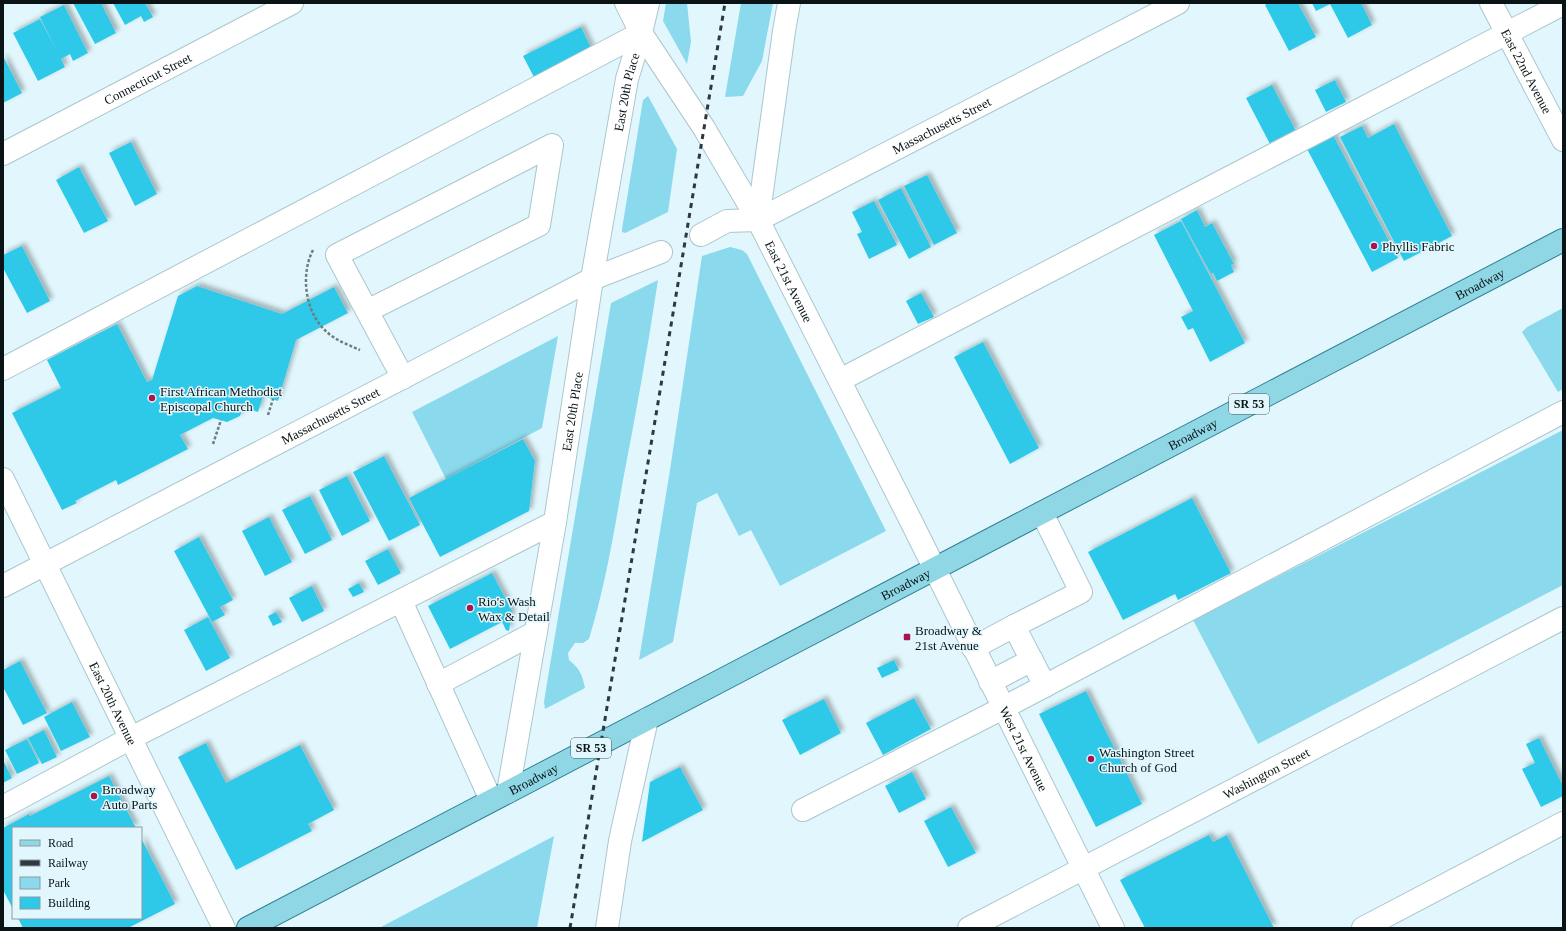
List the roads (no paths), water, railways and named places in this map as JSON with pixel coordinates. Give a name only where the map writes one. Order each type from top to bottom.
[{"type":"main road","name":"Broadway","points":[[248,928],[1563,240]]},
{"type":"street","name":"Connecticut Street","points":[[3,154],[292,3]]},
{"type":"street","name":"East 21st Avenue","points":[[626,3],[641,33],[704,128],[758,220],[935,569]]},
{"type":"street","name":"East 20th Place","points":[[500,796],[536,632],[555,522],[592,279],[628,79],[648,3]]},
{"type":"street","points":[[758,220],[789,3]]},
{"type":"street","name":"Massachusetts Street","points":[[701,235],[727,221],[758,220],[1178,3]]},
{"type":"street","name":"East 22nd Avenue","points":[[1491,3],[1563,140]]},
{"type":"street","points":[[840,380],[1563,4]]},
{"type":"street","points":[[3,369],[641,33]]},
{"type":"street","points":[[367,312],[539,225],[552,145],[337,255],[367,312],[403,378]]},
{"type":"street","name":"Massachusetts Street","points":[[3,586],[592,279],[661,252]]},
{"type":"street","points":[[803,810],[1003,708],[1563,412]]},
{"type":"street","name":"East 20th Avenue","points":[[3,479],[224,928]]},
{"type":"street","points":[[973,648],[1081,592],[1042,513]]},
{"type":"street","points":[[3,807],[131,738],[555,522]]},
{"type":"street","name":"West 21st Avenue","points":[[935,569],[1113,928]]},
{"type":"street","points":[[401,601],[438,684],[500,796]]},
{"type":"street","name":"Washington Street","points":[[969,928],[1563,618]]},
{"type":"street","points":[[1014,626],[1045,686]]},
{"type":"street","points":[[438,684],[536,632]]},
{"type":"street","points":[[990,682],[1032,660]]},
{"type":"street","points":[[607,928],[620,841],[647,719]]},
{"type":"street","points":[[1363,928],[1563,823]]},
{"type":"railway","points":[[570,928],[725,3]]},
{"type":"place","name":"Phyllis Fabric","points":[[1374,246]]},
{"type":"place","name":"First African Methodist Episcopal Church","points":[[152,398]]},
{"type":"place","name":"Rio's Wash Wax & Detail","points":[[470,608]]},
{"type":"place","name":"Broadway & 21st Avenue","points":[[907,637]]},
{"type":"place","name":"Washington Street Church of God","points":[[1091,759]]},
{"type":"place","name":"Broadway Auto Parts","points":[[94,796]]}]
